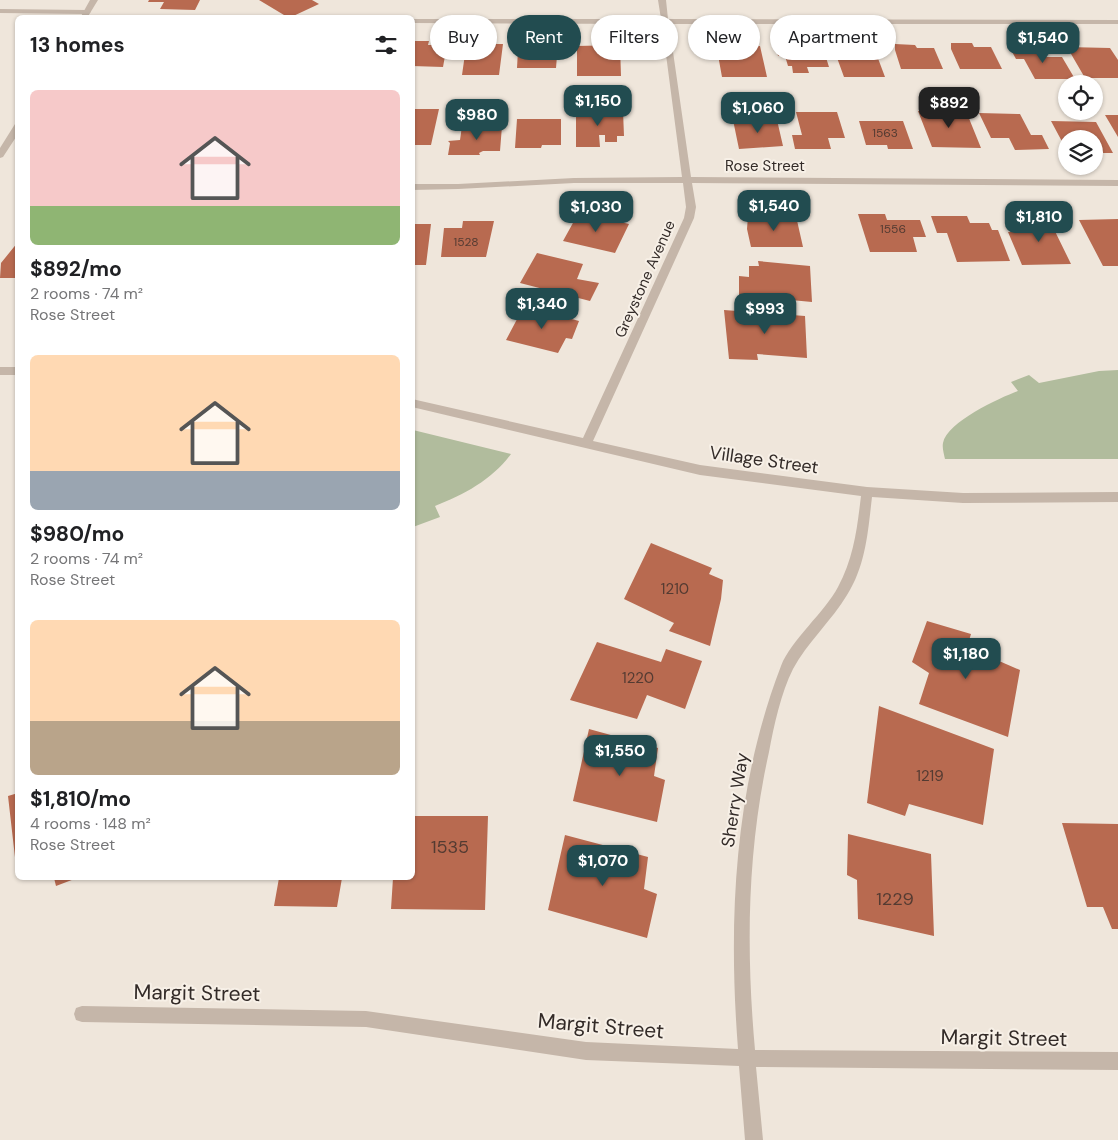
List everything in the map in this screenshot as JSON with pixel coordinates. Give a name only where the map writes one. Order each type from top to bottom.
[{"type":"street","points":[[0,11],[85,15],[94,0]]},
{"type":"street","name":"Greystone Avenue","points":[[662,0],[664,15]]},
{"type":"street","points":[[415,21],[591,21]]},
{"type":"street","points":[[678,21],[1118,22]]},
{"type":"street","name":"Greystone Avenue","points":[[586,444],[689,218],[691,207],[670,60]]},
{"type":"street","points":[[0,155],[15,131]]},
{"type":"street","name":"Rose Street","points":[[415,188],[561,180],[1118,183]]},
{"type":"street","points":[[0,371],[15,371]]},
{"type":"street","name":"Village Street","points":[[415,404],[700,470],[868,492],[962,498],[1118,497]]},
{"type":"street","name":"Sherry Way","points":[[754,1140],[741,984],[742,888],[755,781],[768,722],[788,665],[843,591],[860,550],[868,492]]},
{"type":"street","name":"Margit Street","points":[[82,1014],[366,1019],[586,1051],[747,1058],[1118,1062]]},
{"type":"green space","points":[[1118,370],[1118,459],[945,459],[943,443],[947,435],[963,419],[1018,391],[1011,382],[1029,375],[1039,383],[1099,371]]},
{"type":"green space","points":[[415,430],[511,454],[487,479],[457,497],[435,506],[440,517],[415,526]]},
{"type":"building","points":[[149,0],[200,0],[195,10],[160,9],[164,2],[148,2]]},
{"type":"building","points":[[259,0],[312,0],[319,4],[295,15],[284,15]]},
{"type":"building","points":[[415,41],[429,41],[430,60],[444,60],[443,67],[415,66]]},
{"type":"building","points":[[951,43],[972,43],[974,47],[991,47],[1002,69],[960,69],[951,49]]},
{"type":"building","points":[[497,44],[503,44],[499,75],[462,75],[464,60],[497,60]]},
{"type":"building","points":[[896,44],[915,45],[917,48],[934,48],[943,69],[901,69],[896,53]]},
{"type":"building","points":[[581,46],[591,46],[591,60],[620,60],[621,76],[577,76],[577,60],[581,60]]},
{"type":"building","points":[[760,46],[767,77],[722,77],[719,60],[760,60]]},
{"type":"building","points":[[1067,47],[1110,48],[1118,60],[1118,78],[1103,78],[1103,75],[1083,75]]},
{"type":"building","points":[[1010,48],[1041,48],[1046,57],[1062,57],[1073,75],[1058,75],[1058,79],[1035,79],[1024,59],[1016,59]]},
{"type":"building","points":[[517,60],[557,60],[556,68],[517,68]]},
{"type":"building","points":[[786,60],[827,60],[829,67],[807,67],[809,73],[793,73],[792,66],[788,66]]},
{"type":"building","points":[[838,60],[879,60],[885,77],[844,77]]},
{"type":"building","points":[[415,109],[439,109],[431,145],[415,145]]},
{"type":"building","points":[[576,111],[623,111],[624,136],[617,136],[617,142],[605,142],[605,135],[599,135],[600,147],[576,147]]},
{"type":"building","points":[[918,111],[966,111],[981,148],[932,147]]},
{"type":"building","points":[[796,112],[837,112],[845,138],[828,138],[831,149],[795,149],[792,135],[802,135]]},
{"type":"building","points":[[979,113],[1020,114],[1031,135],[1042,135],[1049,149],[1015,150],[1009,138],[991,138]]},
{"type":"building","points":[[1105,115],[1118,115],[1118,137]]},
{"type":"building","points":[[517,119],[561,119],[561,145],[542,145],[541,148],[515,148]]},
{"type":"building","points":[[733,120],[777,120],[783,146],[739,149]]},
{"type":"building","points":[[859,121],[903,121],[913,149],[888,149],[887,145],[866,145]]},
{"type":"building","points":[[1051,121],[1096,122],[1100,130],[1058,130],[1058,134]]},
{"type":"building","points":[[462,126],[502,126],[500,151],[483,151],[479,153],[480,155],[448,155],[450,143],[448,141],[460,140]]},
{"type":"building","points":[[1103,135],[1113,153],[1103,153]]},
{"type":"building","points":[[579,212],[629,224],[615,253],[563,241]]},
{"type":"building","points":[[858,214],[885,214],[887,220],[920,220],[926,237],[913,237],[917,252],[870,252]]},
{"type":"building","points":[[748,216],[796,216],[803,247],[751,247],[747,229]]},
{"type":"building","points":[[931,216],[967,216],[970,223],[989,223],[992,230],[998,230],[1010,261],[957,262],[947,233],[937,233]]},
{"type":"building","points":[[1022,216],[1048,217],[1071,264],[1022,265],[1008,232],[1028,231]]},
{"type":"building","points":[[1118,219],[1118,266],[1103,266],[1079,220]]},
{"type":"building","points":[[463,221],[494,221],[486,257],[441,257],[444,228],[462,228]]},
{"type":"building","points":[[415,224],[431,224],[426,265],[415,265]]},
{"type":"building","points":[[15,246],[15,278],[0,278],[1,263]]},
{"type":"building","points":[[537,253],[583,264],[577,279],[599,283],[590,301],[520,283]]},
{"type":"building","points":[[758,261],[810,266],[812,302],[739,295],[739,276],[749,277],[749,266],[759,266]]},
{"type":"building","points":[[524,306],[579,321],[572,339],[566,338],[558,353],[506,340]]},
{"type":"building","points":[[724,310],[805,316],[807,358],[757,354],[758,360],[729,359]]},
{"type":"building","points":[[651,543],[712,568],[709,574],[723,580],[721,599],[710,646],[669,631],[674,623],[624,599]]},
{"type":"building","points":[[927,621],[971,634],[967,647],[1020,670],[1008,737],[919,704],[929,673],[912,662]]},
{"type":"building","points":[[597,642],[661,662],[666,649],[702,661],[685,709],[647,695],[637,719],[570,700]]},
{"type":"building","points":[[879,706],[994,749],[983,825],[909,804],[905,816],[867,803]]},
{"type":"building","points":[[589,729],[658,748],[654,776],[665,780],[657,822],[573,801]]},
{"type":"building","points":[[15,794],[15,857],[8,796]]},
{"type":"building","points":[[415,816],[488,816],[485,910],[391,909],[393,880],[415,880]]},
{"type":"building","points":[[1062,823],[1118,824],[1118,929],[1112,929],[1103,907],[1087,907]]},
{"type":"building","points":[[848,834],[931,854],[934,936],[858,919],[857,880],[847,875]]},
{"type":"building","points":[[565,835],[648,857],[644,889],[657,894],[647,938],[548,910]]},
{"type":"building","points":[[54,880],[72,880],[56,886]]},
{"type":"building","points":[[279,880],[342,880],[337,907],[274,906]]}]
